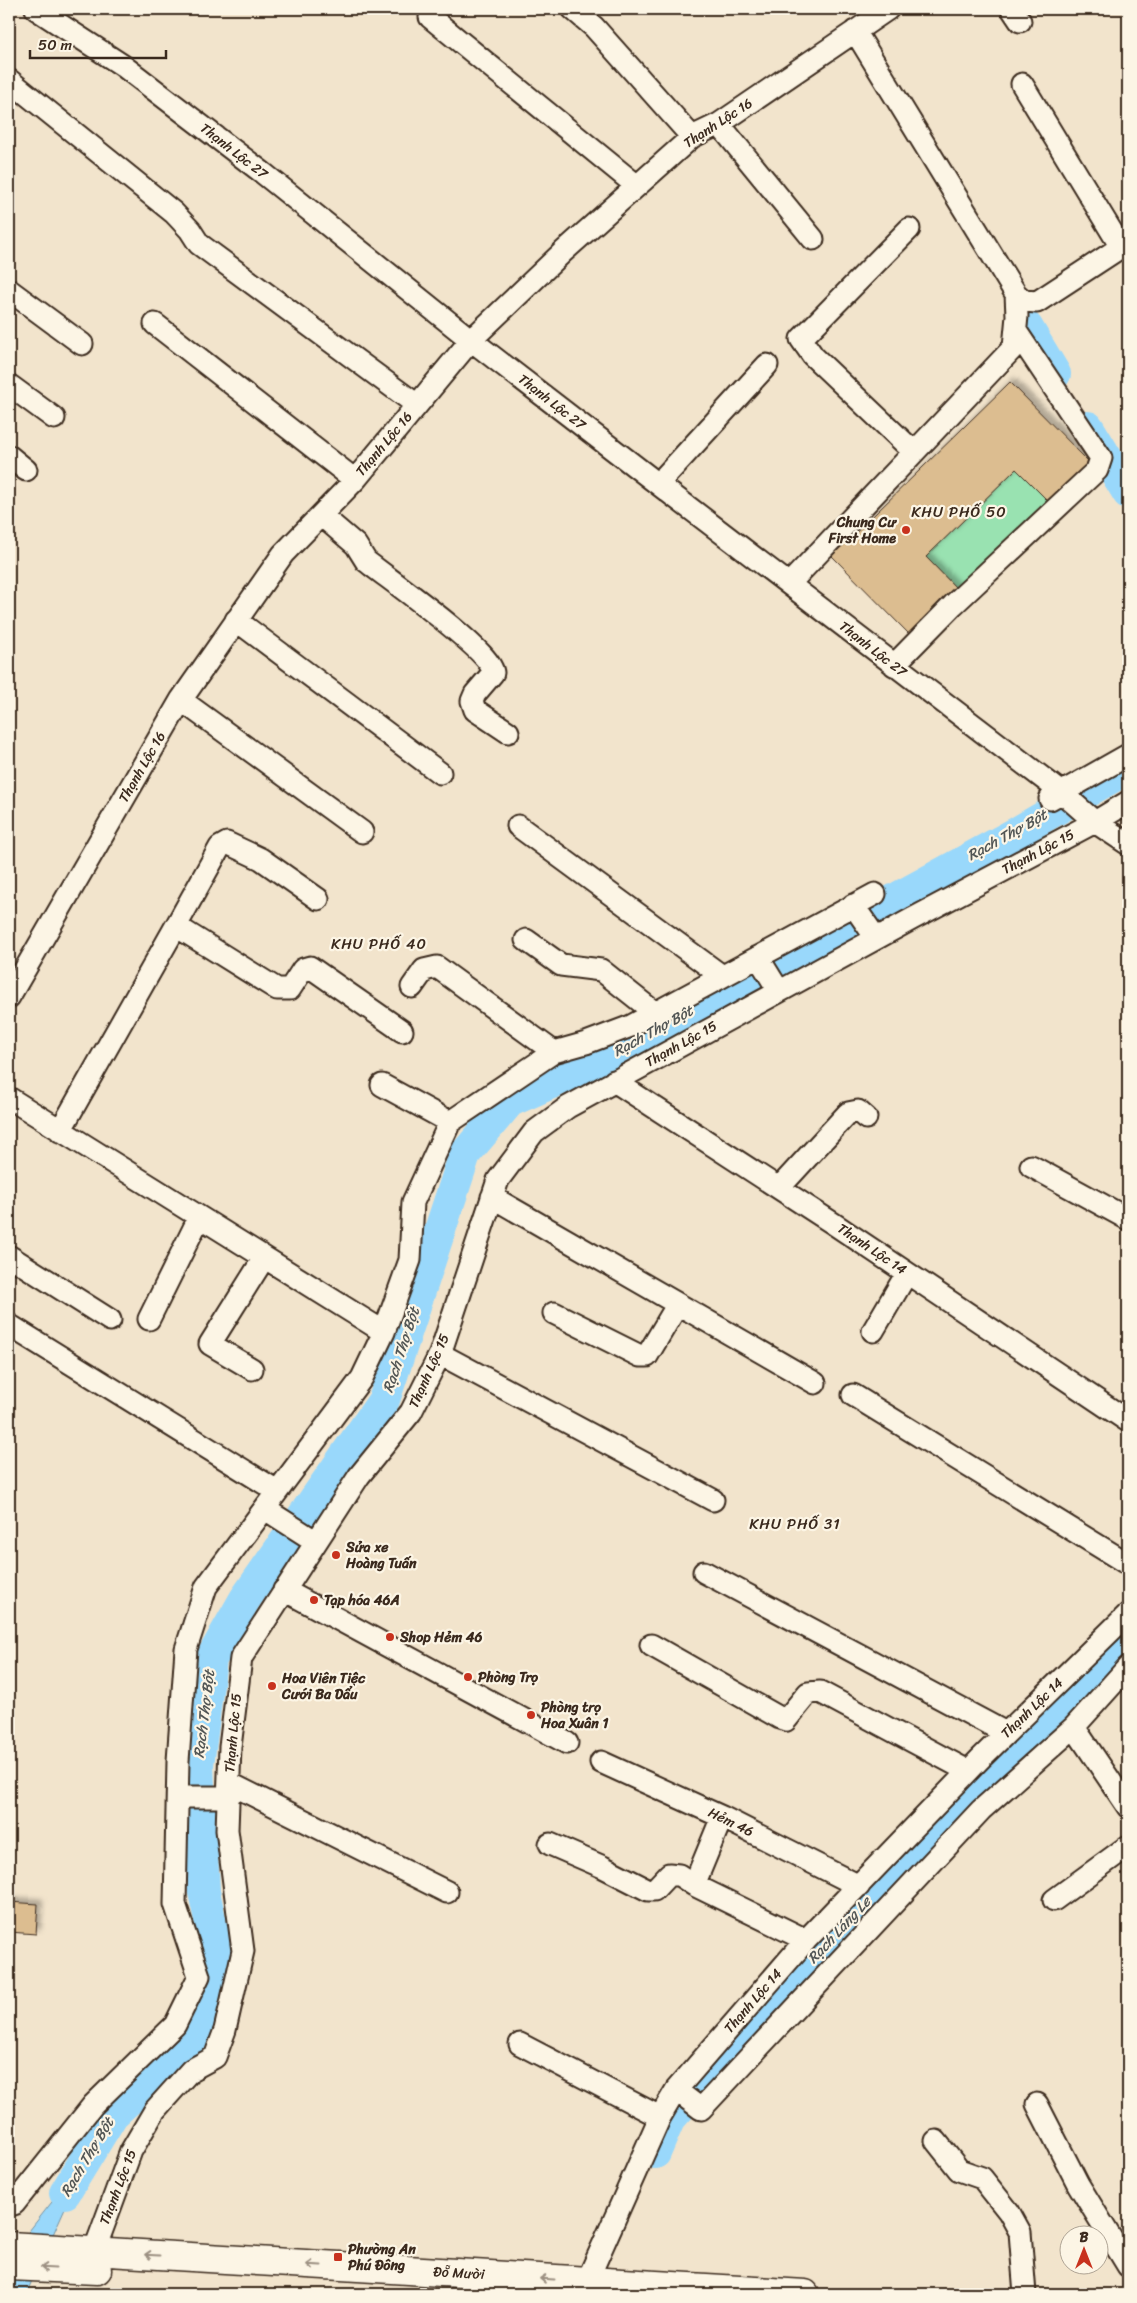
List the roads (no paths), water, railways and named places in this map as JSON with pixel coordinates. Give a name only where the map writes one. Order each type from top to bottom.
[{"type":"highway","points":[[9,2246],[88,2257]]},
{"type":"highway","points":[[9,2266],[88,2257]]},
{"type":"highway","name":"Đỗ Mười","points":[[88,2257],[587,2281],[805,2294]]},
{"type":"highway","name":"Đỗ Mười","points":[[88,2257],[494,2294]]},
{"type":"street","name":"Thạnh Lộc 27","points":[[36,9],[122,65],[262,173],[471,340],[894,665],[1059,796],[1128,844]]},
{"type":"street","points":[[573,9],[594,27],[692,136]]},
{"type":"street","name":"Thạnh Lộc 16","points":[[9,997],[181,700],[236,620],[283,554],[355,480],[471,340],[563,252],[692,136],[718,124],[888,9]]},
{"type":"street","points":[[430,17],[637,186]]},
{"type":"street","points":[[855,31],[1016,294],[1024,301],[1037,302],[1124,245],[1022,84]]},
{"type":"street","points":[[9,80],[174,213],[190,230],[199,244],[417,405]]},
{"type":"street","points":[[718,124],[813,239]]},
{"type":"street","points":[[909,230],[800,339],[813,356],[914,452]]},
{"type":"street","points":[[9,290],[82,344]]},
{"type":"street","points":[[789,584],[1014,347],[1016,294]]},
{"type":"street","points":[[155,324],[355,480]]},
{"type":"street","points":[[894,665],[953,605],[1097,470],[1101,463],[1101,458],[1016,331]]},
{"type":"street","points":[[658,484],[766,365]]},
{"type":"street","points":[[9,384],[54,418]]},
{"type":"street","points":[[9,456],[26,470]]},
{"type":"street","points":[[321,515],[356,545],[366,561],[462,636],[486,659],[493,668],[493,673],[475,694],[472,701],[475,710],[508,732]]},
{"type":"street","points":[[236,620],[440,773]]},
{"type":"street","points":[[181,700],[362,832]]},
{"type":"street","points":[[1059,796],[1128,754]]},
{"type":"street","name":"Thạnh Lộc 15","points":[[88,2257],[131,2151],[155,2110],[191,2070],[215,2057],[225,2030],[242,1951],[227,1830],[230,1747],[241,1658],[315,1541],[359,1476],[411,1412],[440,1354],[498,1180],[534,1132],[568,1106],[876,938],[1090,818],[1128,802]]},
{"type":"street","points":[[518,826],[722,976]]},
{"type":"street","points":[[60,1131],[220,847],[227,843],[261,859],[318,899]]},
{"type":"street","points":[[9,2201],[14,2204],[93,2105],[174,2026],[199,1976],[176,1904],[178,1761],[186,1649],[206,1587],[362,1378],[384,1332],[410,1260],[413,1202],[450,1122],[554,1052],[586,1044],[631,1026],[875,894]]},
{"type":"street","points":[[853,905],[876,938]]},
{"type":"street","points":[[176,926],[277,988],[290,989],[303,969],[310,967],[402,1031]]},
{"type":"street","points":[[526,940],[561,965],[601,970],[654,1012]]},
{"type":"street","points":[[758,957],[779,991]]},
{"type":"street","points":[[412,987],[424,970],[437,967],[554,1052]]},
{"type":"street","name":"Thạnh Lộc 14","points":[[614,1082],[779,1188],[1128,1421]]},
{"type":"street","points":[[382,1085],[450,1122]]},
{"type":"street","points":[[9,1098],[384,1332]]},
{"type":"street","points":[[779,1188],[848,1113],[858,1111],[866,1118]]},
{"type":"street","points":[[1031,1166],[1128,1219]]},
{"type":"street","points":[[492,1197],[815,1383]]},
{"type":"street","points":[[149,1319],[199,1218]]},
{"type":"street","points":[[9,1256],[110,1320]]},
{"type":"street","points":[[252,1369],[210,1344],[264,1258]]},
{"type":"street","points":[[873,1331],[907,1273]]},
{"type":"street","points":[[554,1313],[640,1356],[647,1356],[678,1304]]},
{"type":"street","points":[[9,1325],[277,1492]]},
{"type":"street","points":[[440,1354],[713,1500]]},
{"type":"street","points":[[853,1395],[1128,1564]]},
{"type":"street","points":[[265,1509],[315,1541]]},
{"type":"street","points":[[704,1572],[1006,1733]]},
{"type":"street","points":[[284,1590],[567,1742]]},
{"type":"street","name":"Thạnh Lộc 14","points":[[587,2281],[660,2117],[676,2090],[806,1940],[968,1771],[1128,1614]]},
{"type":"street","points":[[650,1645],[780,1718],[786,1720],[808,1693],[820,1692],[968,1771]]},
{"type":"street","points":[[676,2090],[701,2109],[981,1810],[1074,1727],[1128,1667]]},
{"type":"street","points":[[1074,1727],[1128,1807]]},
{"type":"street","name":"Hẻm 46","points":[[601,1762],[722,1817],[859,1886]]},
{"type":"street","points":[[178,1797],[229,1790],[447,1892]]},
{"type":"street","points":[[694,1885],[722,1817]]},
{"type":"street","points":[[550,1844],[603,1867],[648,1890],[654,1890],[669,1874],[679,1875],[694,1885],[806,1940]]},
{"type":"street","points":[[1054,1900],[1128,1846]]},
{"type":"street","points":[[520,2044],[660,2117]]},
{"type":"street","points":[[1037,2104],[1078,2184],[1128,2266]]},
{"type":"street","points":[[936,2141],[959,2170],[982,2178],[1020,2232],[1025,2294]]},
{"type":"water","points":[[89,2155],[26,2294],[9,2294],[9,2262],[18,2245]]},
{"type":"waterway","points":[[1027,327],[1055,374]]},
{"type":"waterway","points":[[1088,427],[1128,493]]},
{"type":"waterway","name":"Rạch Thợ Bột","points":[[65,2193],[113,2114],[184,2050],[215,2009],[220,1965],[204,1892],[198,1765],[211,1659],[245,1599],[384,1400],[465,1154],[510,1101],[590,1066],[1016,833],[1128,768]]},
{"type":"waterway","name":"Rạch Láng Le","points":[[655,2153],[669,2120],[827,1941],[1128,1633]]},
{"type":"place","name":"Chung Cư First Home","points":[[906,530]]},
{"type":"place","name":"Sửa xe Hoàng Tuấn","points":[[336,1555]]},
{"type":"place","name":"Tạp hóa 46A","points":[[314,1600]]},
{"type":"place","name":"Shop Hẻm 46","points":[[390,1637]]},
{"type":"place","name":"Phòng Trọ","points":[[468,1677]]},
{"type":"place","name":"Hoa Viên Tiệc Cưới Ba Dẩu","points":[[272,1686]]},
{"type":"place","name":"Phòng trọ Hoa Xuân 1","points":[[531,1715]]},
{"type":"place","name":"Phường An Phú Đông","points":[[338,2257]]},
{"type":"district","name":"KHU PHỐ 50","points":[[959,512]]},
{"type":"district","name":"KHU PHỐ 40","points":[[379,944]]},
{"type":"district","name":"KHU PHỐ 31","points":[[795,1524]]}]
